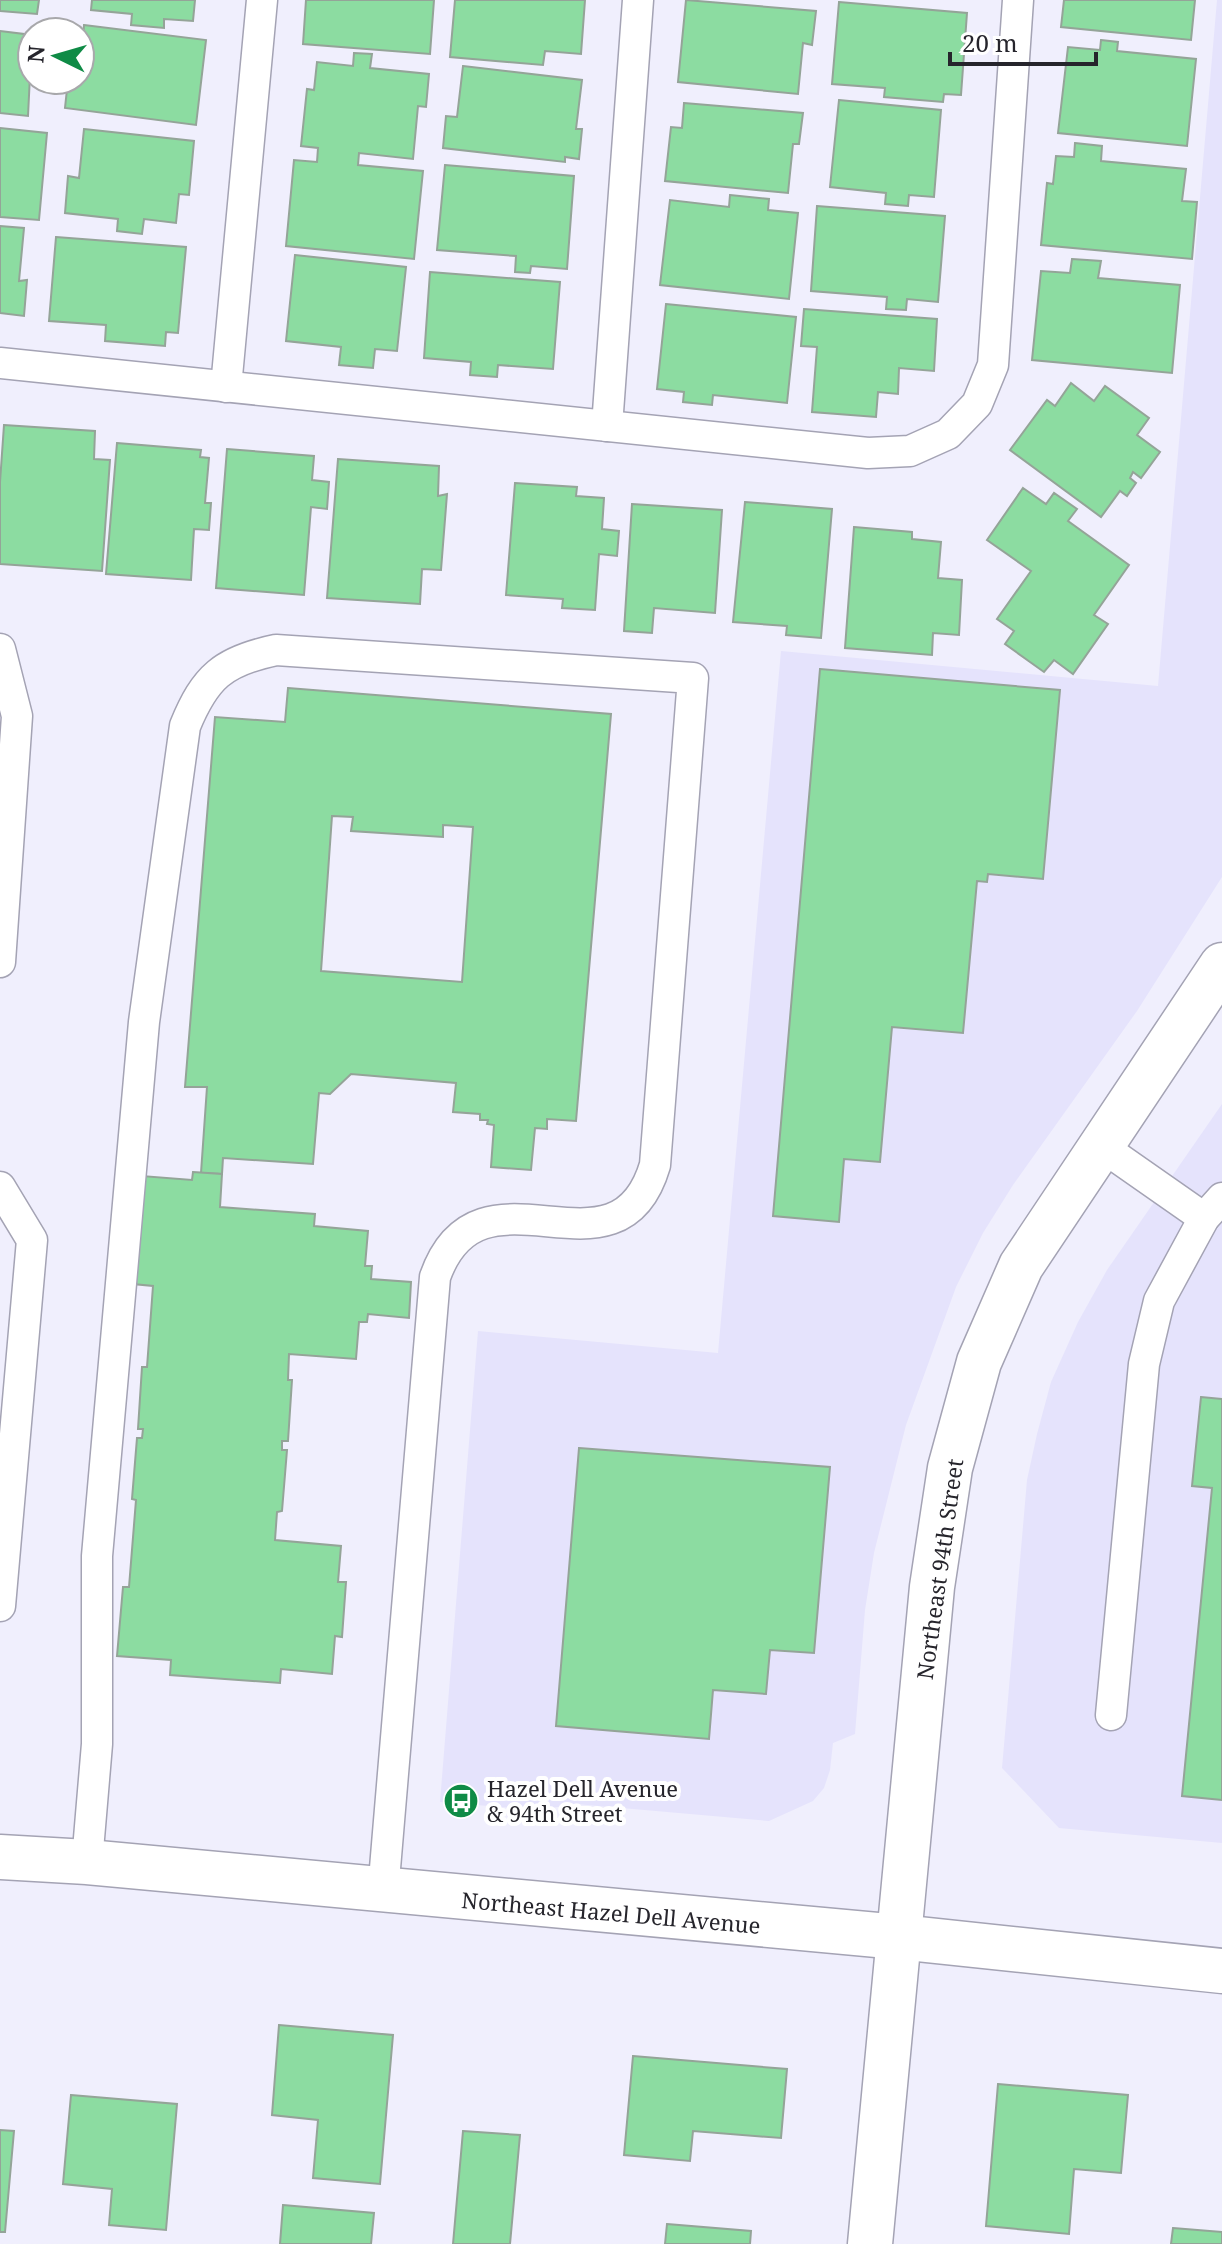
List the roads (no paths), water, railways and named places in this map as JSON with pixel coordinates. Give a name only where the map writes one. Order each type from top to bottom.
[{"type":"street","name":"Northeast 94th Street","points":[[870,2244],[932,1587],[950,1468],[979,1362],[1021,1266],[1222,965]]},
{"type":"street","name":"Northeast Hazel Dell Avenue","points":[[0,1857],[87,1862],[383,1892],[899,1937],[1222,1971]]},
{"type":"lane","points":[[226,387],[262,0]]},
{"type":"lane","points":[[607,426],[638,0]]},
{"type":"lane","points":[[0,363],[607,426],[882,452],[910,451],[948,434],[968,414],[977,404],[993,365],[1018,0]]},
{"type":"lane","points":[[0,649],[17,716],[0,962]]},
{"type":"lane","points":[[87,1862],[97,1744],[97,1556],[144,1022],[185,726],[197,697],[218,673],[245,657],[276,650],[693,678],[656,1150],[649,1185],[638,1201],[622,1214],[604,1222],[585,1225],[496,1218],[475,1225],[456,1238],[443,1255],[435,1277],[383,1892]]},
{"type":"lane","points":[[1101,1146],[1213,1208],[1159,1301],[1144,1364],[1111,1715]]},
{"type":"lane","points":[[0,1187],[32,1240],[0,1606]]},
{"type":"place","name":"Hazel Dell Avenue & 94th Street","points":[[461,1801]]}]
